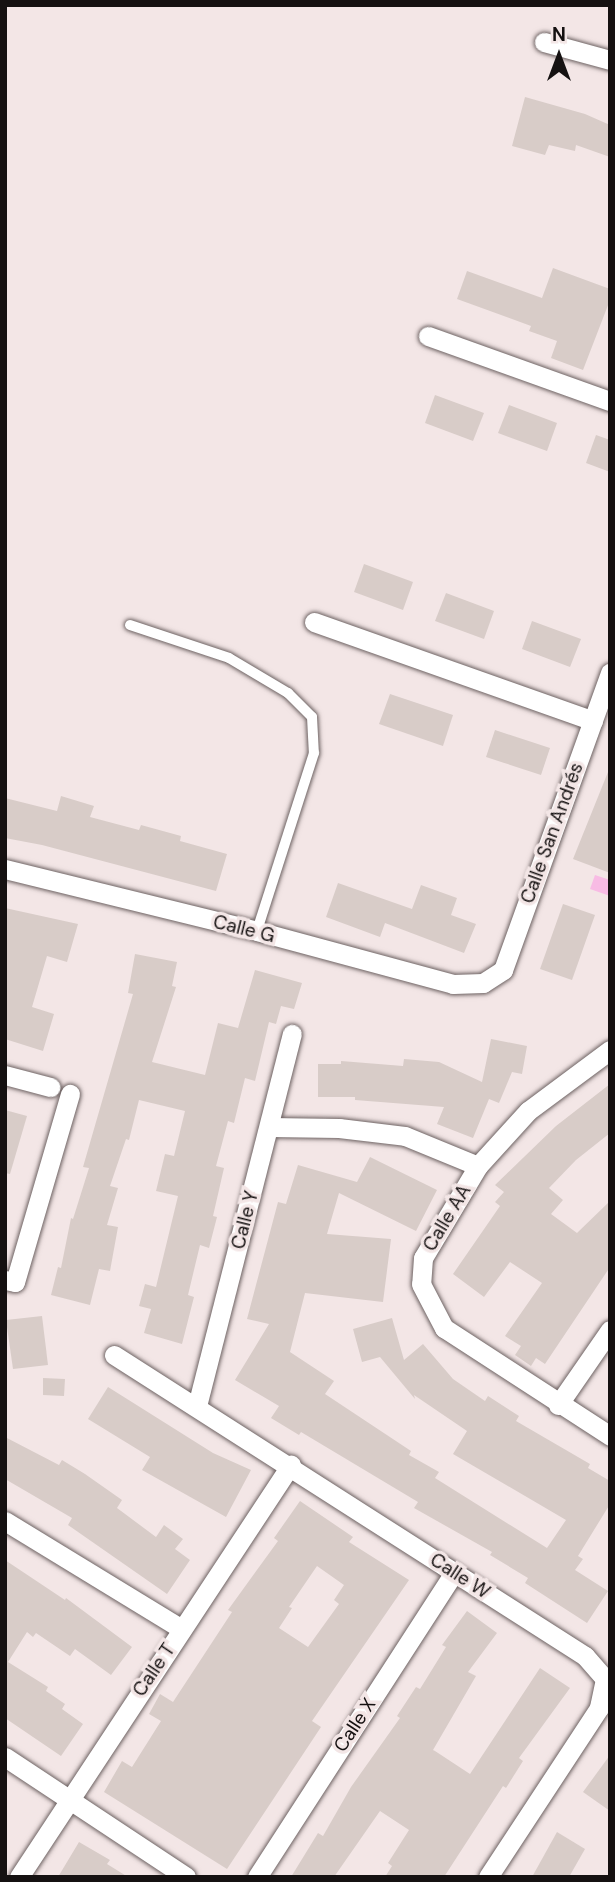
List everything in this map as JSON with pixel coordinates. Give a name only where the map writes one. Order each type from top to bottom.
[{"type":"street","points":[[544,42],[610,60]]},
{"type":"street","points":[[428,336],[610,401]]},
{"type":"street","points":[[314,622],[593,721]]},
{"type":"street","name":"Calle San Andrés","points":[[483,983],[503,970],[610,673]]},
{"type":"street","name":"Calle G","points":[[5,869],[453,984],[483,983]]},
{"type":"street","name":"Calle Y","points":[[197,1406],[292,1034]]},
{"type":"street","name":"Calle AA","points":[[610,1050],[527,1111],[478,1166],[422,1258],[421,1284],[444,1328],[558,1405],[610,1436]]},
{"type":"street","points":[[5,1075],[50,1087]]},
{"type":"street","points":[[5,1280],[15,1282],[70,1094]]},
{"type":"street","points":[[269,1127],[339,1128],[405,1136],[478,1166]]},
{"type":"street","points":[[558,1405],[610,1330]]},
{"type":"street","name":"Calle W","points":[[114,1354],[585,1656],[605,1679],[599,1708],[488,1877]]},
{"type":"street","name":"Calle T","points":[[19,1877],[290,1465]]},
{"type":"street","points":[[5,1521],[182,1629]]},
{"type":"street","name":"Calle X","points":[[257,1877],[454,1573]]},
{"type":"street","points":[[5,1757],[186,1877]]},
{"type":"lane","points":[[130,625],[229,659],[288,693],[312,717],[314,753],[257,932]]},
{"type":"shaded area","points":[[595,875],[610,880],[610,896],[590,889]]},
{"type":"building","points":[[525,97],[585,114],[610,125],[610,157],[576,145],[575,151],[549,145],[545,155],[512,146]]},
{"type":"building","points":[[553,268],[610,289],[610,300],[583,370],[551,358],[557,341],[529,331],[531,326],[457,299],[467,271],[542,298]]},
{"type":"building","points":[[435,395],[484,413],[473,441],[425,423]]},
{"type":"building","points":[[509,405],[557,423],[547,451],[498,433]]},
{"type":"building","points":[[596,435],[610,440],[610,472],[586,463]]},
{"type":"building","points":[[364,564],[413,582],[403,610],[354,592]]},
{"type":"building","points":[[446,593],[494,611],[484,639],[435,621]]},
{"type":"building","points":[[532,621],[581,639],[570,667],[522,649]]},
{"type":"building","points":[[390,694],[453,715],[443,746],[379,724]]},
{"type":"building","points":[[495,730],[550,748],[541,775],[486,757]]},
{"type":"building","points":[[610,772],[610,873],[573,859]]},
{"type":"building","points":[[61,796],[94,806],[90,817],[139,830],[141,825],[181,836],[180,841],[227,854],[216,891],[42,845],[5,838],[5,798],[57,811]]},
{"type":"building","points":[[338,883],[412,909],[421,885],[457,898],[451,915],[476,924],[464,953],[385,923],[380,937],[326,917]]},
{"type":"building","points":[[563,904],[595,915],[572,980],[540,969]]},
{"type":"building","points":[[5,908],[78,924],[67,962],[47,956],[32,1007],[54,1014],[43,1051],[5,1039]]},
{"type":"building","points":[[135,954],[177,962],[172,986],[176,987],[152,1062],[205,1075],[218,1023],[238,1028],[255,970],[302,983],[294,1009],[281,1006],[276,1024],[269,1022],[255,1081],[245,1078],[234,1123],[228,1121],[216,1166],[224,1168],[213,1216],[217,1217],[209,1248],[200,1245],[188,1295],[194,1297],[182,1344],[144,1333],[151,1309],[139,1306],[145,1284],[156,1287],[178,1196],[156,1191],[165,1154],[174,1156],[185,1111],[139,1100],[129,1140],[126,1139],[110,1186],[118,1188],[107,1225],[118,1227],[110,1271],[99,1269],[90,1305],[51,1295],[58,1267],[61,1268],[71,1218],[73,1219],[89,1168],[83,1167],[133,994],[128,993]]},
{"type":"building","points":[[491,1039],[527,1046],[522,1074],[512,1072],[499,1103],[489,1099],[473,1138],[437,1124],[444,1107],[355,1100],[355,1097],[318,1097],[318,1064],[341,1064],[341,1061],[403,1066],[404,1059],[439,1062],[482,1082]]},
{"type":"building","points":[[610,1084],[610,1133],[576,1160],[549,1188],[563,1200],[551,1214],[577,1233],[610,1201],[610,1267],[545,1364],[536,1358],[531,1366],[515,1355],[521,1346],[505,1336],[542,1283],[510,1262],[484,1297],[453,1274],[500,1206],[495,1202],[504,1192],[495,1185],[556,1126]]},
{"type":"building","points":[[5,1110],[27,1116],[10,1174],[5,1173]]},
{"type":"building","points":[[370,1157],[437,1190],[416,1231],[339,1193],[327,1234],[391,1239],[383,1302],[305,1293],[290,1352],[334,1381],[325,1394],[411,1451],[409,1455],[439,1472],[435,1478],[547,1548],[566,1520],[453,1454],[467,1431],[414,1395],[415,1399],[380,1357],[362,1362],[353,1329],[392,1318],[404,1360],[423,1344],[453,1379],[485,1401],[488,1396],[519,1416],[516,1421],[590,1464],[588,1468],[610,1481],[610,1504],[578,1556],[583,1559],[575,1570],[608,1591],[587,1623],[525,1583],[528,1578],[490,1555],[492,1552],[414,1508],[418,1502],[301,1432],[299,1435],[271,1418],[279,1406],[235,1380],[269,1324],[247,1319],[278,1202],[286,1204],[298,1165],[357,1182]]},
{"type":"building","points":[[42,1316],[48,1365],[13,1369],[6,1320]]},
{"type":"building","points":[[43,1378],[65,1379],[64,1396],[43,1395]]},
{"type":"building","points":[[108,1387],[213,1453],[251,1470],[226,1517],[142,1470],[150,1457],[88,1419]]},
{"type":"building","points":[[5,1437],[59,1465],[62,1460],[85,1474],[122,1500],[117,1508],[156,1537],[164,1525],[183,1539],[175,1549],[190,1560],[167,1594],[68,1525],[72,1518],[5,1479]]},
{"type":"building","points":[[300,1501],[353,1537],[349,1542],[409,1580],[312,1721],[321,1727],[227,1869],[104,1792],[122,1761],[132,1767],[161,1721],[149,1714],[160,1694],[173,1702],[232,1612],[228,1610],[278,1541],[274,1538]],"holes":[[[317,1566],[344,1585],[334,1600],[339,1604],[308,1647],[279,1628],[292,1608],[289,1607]]]},
{"type":"building","points":[[5,1560],[65,1600],[66,1598],[132,1647],[111,1675],[75,1649],[70,1656],[36,1633],[33,1637],[27,1632],[8,1662],[48,1687],[46,1691],[65,1704],[62,1709],[83,1724],[61,1756],[5,1718]]},
{"type":"building","points":[[467,1611],[497,1633],[468,1672],[476,1676],[433,1750],[470,1774],[540,1668],[570,1688],[519,1758],[523,1761],[506,1788],[503,1786],[444,1877],[385,1877],[392,1866],[388,1863],[409,1830],[380,1811],[334,1877],[291,1877],[318,1833],[323,1836],[351,1787],[400,1718],[397,1716],[416,1687],[420,1689],[446,1647],[442,1645]]},
{"type":"building","points":[[610,1755],[610,1811],[583,1792]]},
{"type":"building","points":[[557,1832],[585,1849],[569,1877],[532,1877]]},
{"type":"building","points":[[79,1842],[110,1860],[107,1864],[128,1877],[58,1877]]}]
